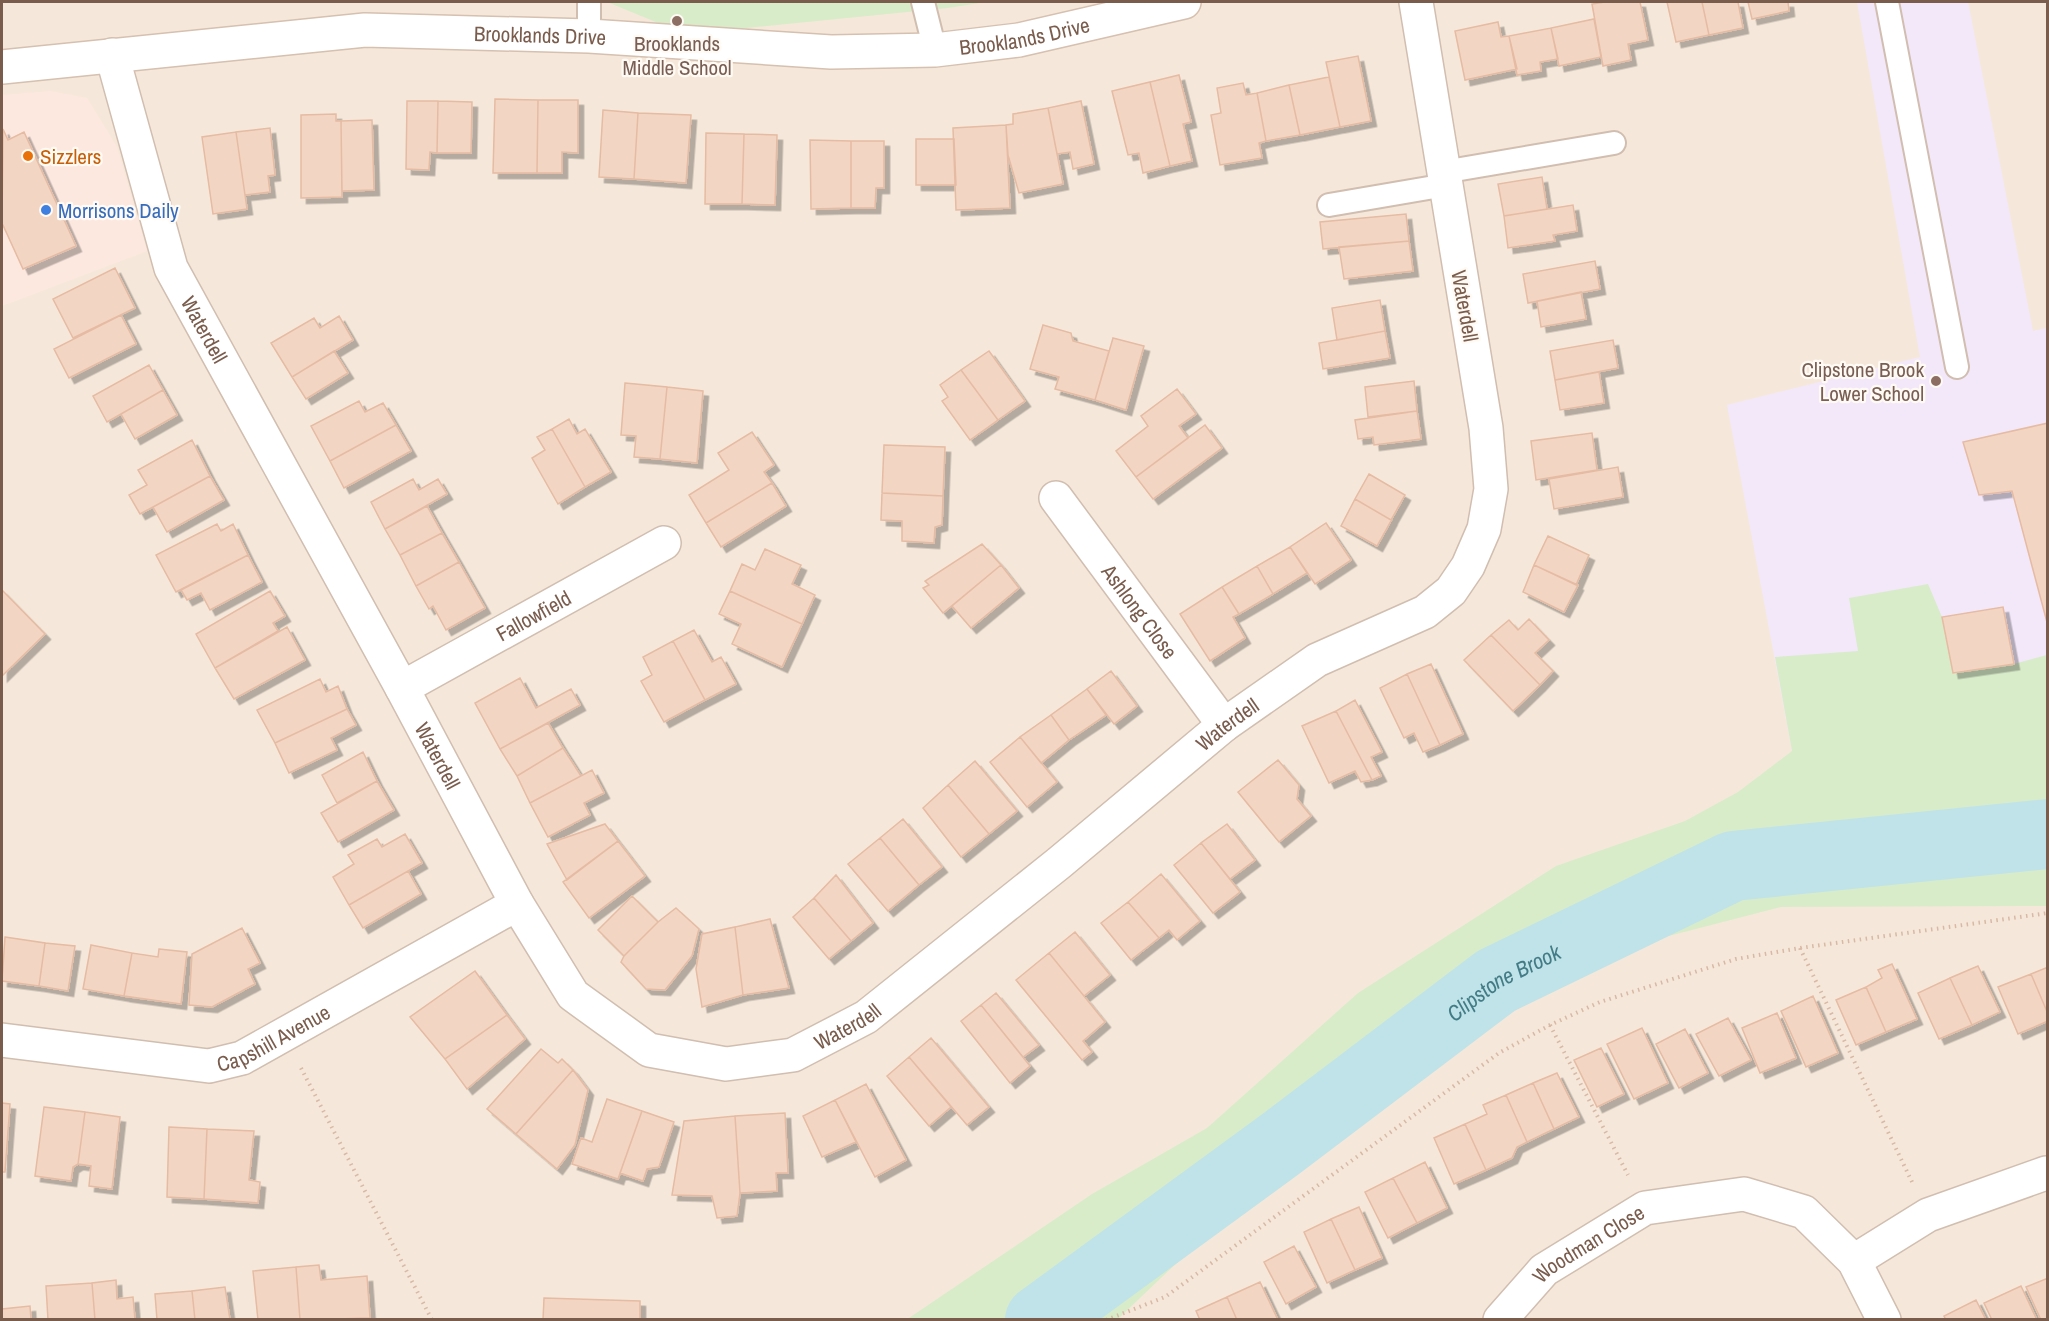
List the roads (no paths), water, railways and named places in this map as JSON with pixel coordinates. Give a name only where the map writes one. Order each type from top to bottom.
[{"type":"street","name":"Brooklands Drive","points":[[2,67],[365,30],[589,36],[831,52],[935,50],[1019,40],[1184,2]]},
{"type":"street","name":"Waterdell","points":[[112,55],[171,268],[402,688],[517,904],[573,995],[649,1050],[726,1064],[793,1055],[866,1017],[1059,863],[1224,725],[1317,660],[1425,612],[1451,591],[1468,566],[1484,529],[1491,489],[1486,428],[1416,2]]},
{"type":"street","name":"Ashlong Close","points":[[1056,498],[1224,725]]},
{"type":"street","name":"Fallowfield","points":[[402,688],[664,543]]},
{"type":"street","name":"Capshill Avenue","points":[[2,1040],[209,1066],[242,1058],[517,904]]},
{"type":"street","points":[[1854,1261],[1928,1215],[2046,1173]]},
{"type":"street","name":"Woodman Close","points":[[1500,1320],[1544,1270],[1645,1208],[1744,1194],[1804,1212],[1854,1261],[1884,1320]]},
{"type":"lane","points":[[589,2],[589,36]]},
{"type":"lane","points":[[923,2],[935,50]]},
{"type":"lane","points":[[1887,2],[1957,367]]},
{"type":"lane","points":[[1329,205],[1614,143]]},
{"type":"waterway","name":"Clipstone Brook","points":[[1040,1320],[1278,1146],[1496,981],[1733,866],[2048,834]]},
{"type":"place","name":"Brooklands Middle School","points":[[677,21]]},
{"type":"place","name":"Sizzlers","points":[[28,156]]},
{"type":"place","name":"Morrisons Daily","points":[[46,210]]},
{"type":"place","name":"Clipstone Brook Lower School","points":[[1936,381]]}]
